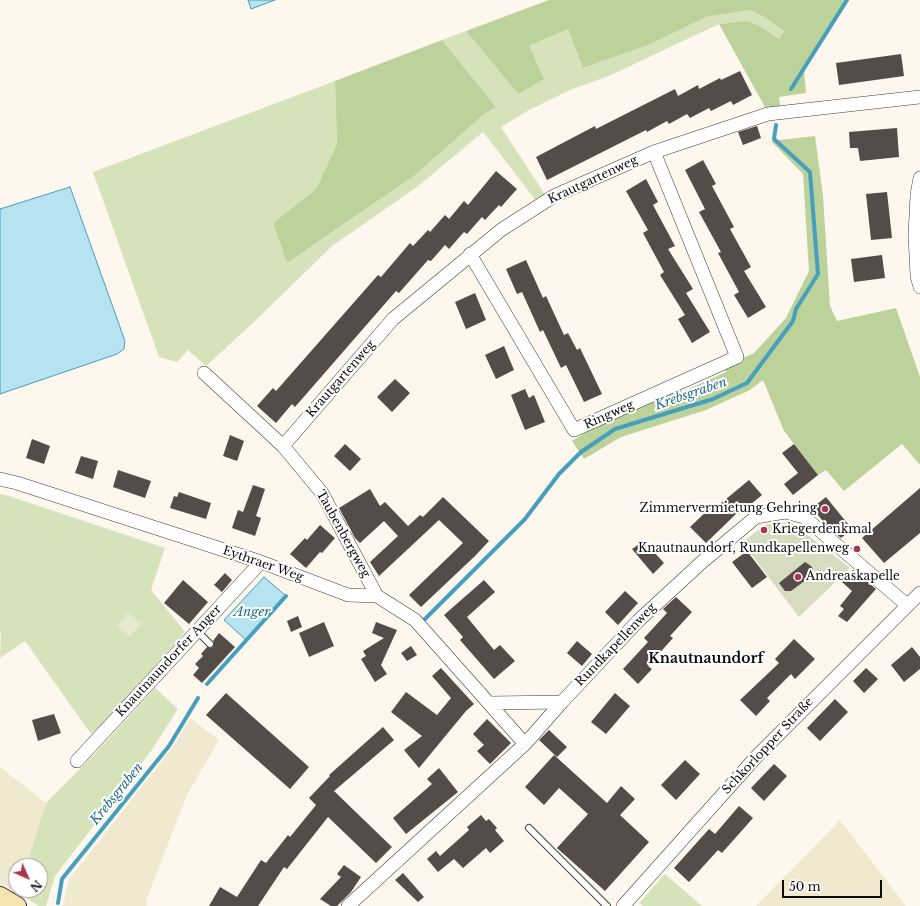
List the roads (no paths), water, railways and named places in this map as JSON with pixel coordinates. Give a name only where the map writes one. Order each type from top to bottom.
[{"type":"main road","points":[[0,896],[17,906]]},
{"type":"street","name":"Krautgartenweg","points":[[283,446],[393,319],[501,230],[554,196],[654,152],[768,114],[920,97]]},
{"type":"street","name":"Ringweg","points":[[470,254],[574,430],[738,357],[654,152]]},
{"type":"street","points":[[920,178],[917,195],[915,235],[917,276],[920,287]]},
{"type":"street","name":"Taubenbergweg","points":[[204,373],[283,446],[322,493],[376,596]]},
{"type":"street","name":"Eythraer Weg","points":[[0,479],[17,483],[261,562],[348,595],[376,596],[415,620],[525,744]]},
{"type":"street","name":"Rundkapellenweg","points":[[348,906],[525,744],[638,621],[702,562],[756,517],[785,512],[804,517],[907,605]]},
{"type":"street","name":"Knautnaundorfer Anger","points":[[77,761],[261,562]]},
{"type":"street","name":"Schkorlopper Straße","points":[[623,906],[757,756],[920,593]]},
{"type":"street","points":[[490,703],[562,702]]},
{"type":"lane","points":[[197,631],[210,644]]},
{"type":"lane","points":[[529,828],[607,906]]},
{"type":"water","points":[[248,0],[275,0],[251,9]]},
{"type":"water","points":[[70,187],[125,341],[124,349],[117,354],[0,394],[0,209]]},
{"type":"water","name":"Anger","points":[[264,577],[286,596],[246,640],[224,620]]},
{"type":"waterway","name":"Krebsgraben","points":[[791,89],[847,0]]},
{"type":"waterway","name":"Krebsgraben","points":[[425,619],[525,519],[559,474],[581,452],[615,429],[713,399],[747,383],[793,321],[796,309],[818,274],[810,172],[774,139],[776,125]]},
{"type":"waterway","name":"Krebsgraben","points":[[207,684],[286,596]]},
{"type":"waterway","name":"Krebsgraben","points":[[58,903],[62,879],[169,746],[198,698]]},
{"type":"place","name":"Zimmervermietung Gehring","points":[[825,509]]},
{"type":"place","name":"Kriegerdenkmal","points":[[764,530]]},
{"type":"place","name":"Knautnaundorf, Rundkapellenweg","points":[[857,549]]},
{"type":"place","name":"Andreaskapelle","points":[[798,577]]},
{"type":"district","name":"Knautnaundorf","points":[[706,659]]}]
